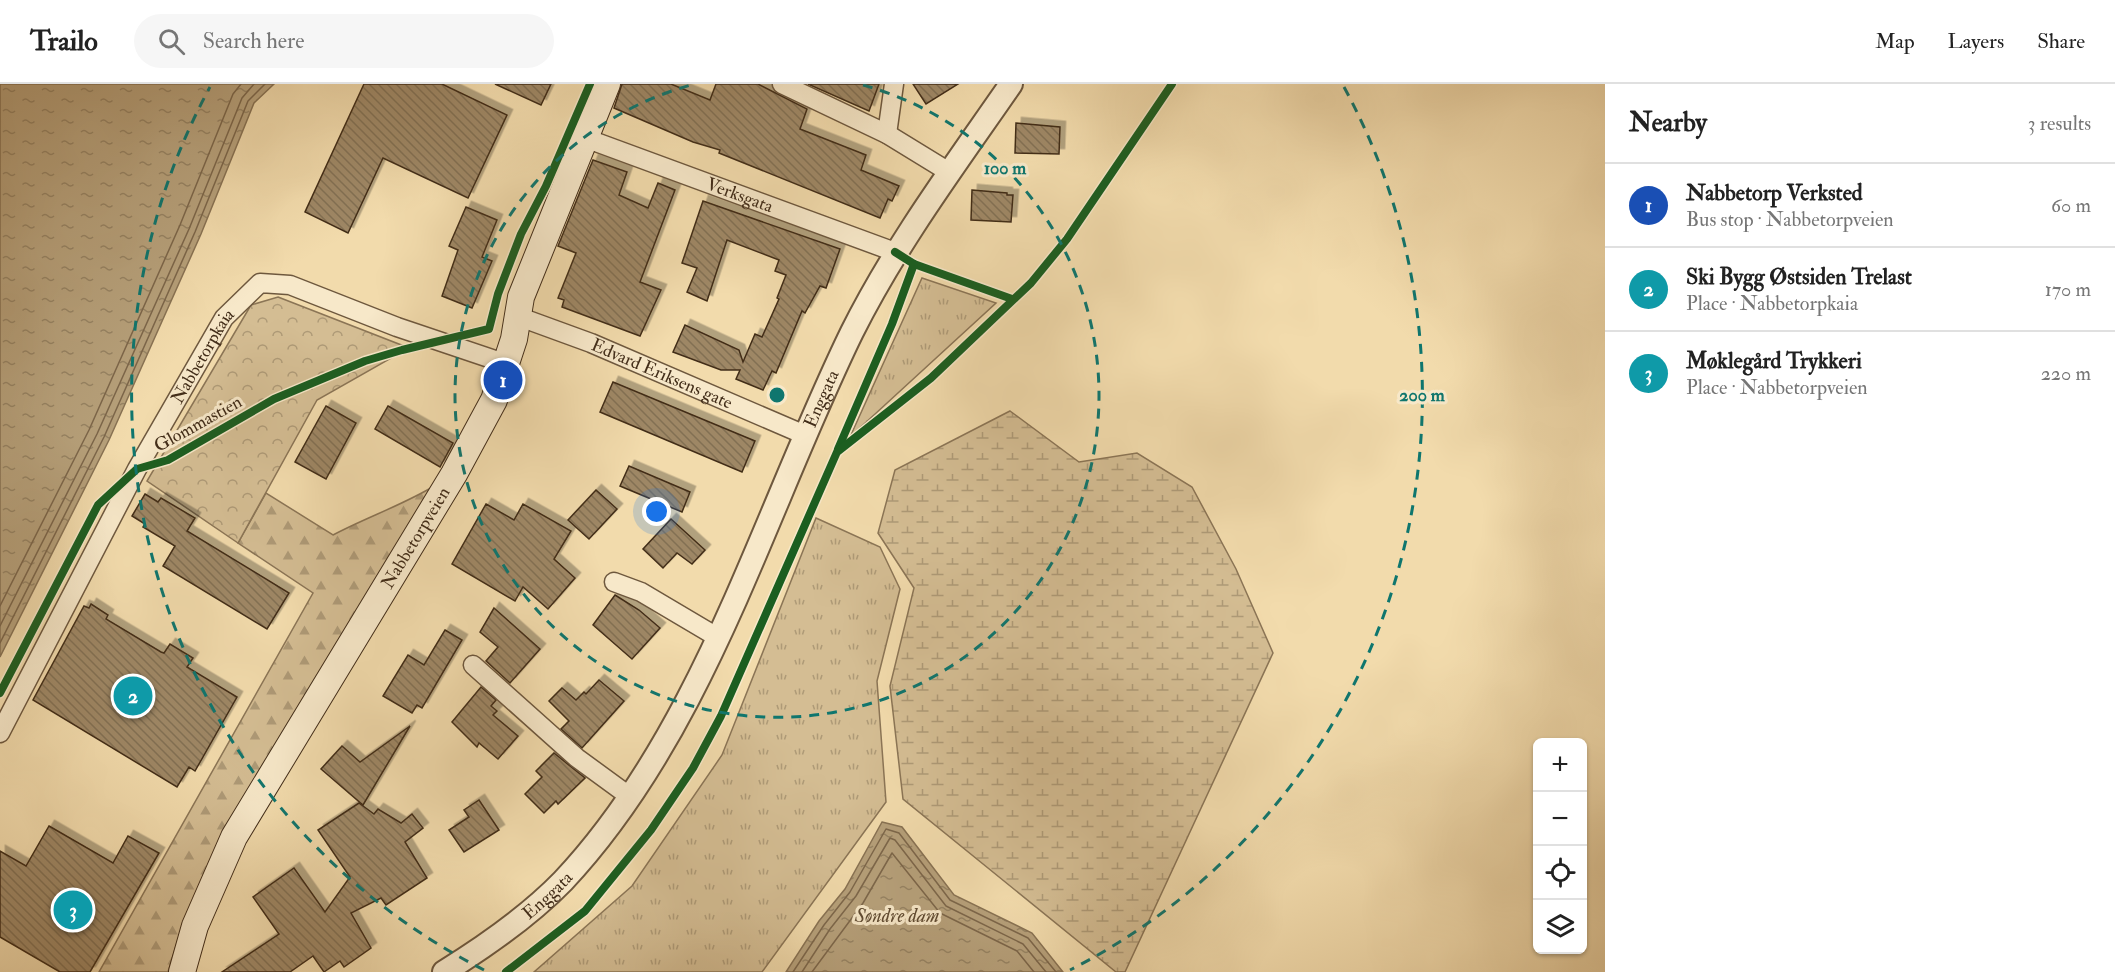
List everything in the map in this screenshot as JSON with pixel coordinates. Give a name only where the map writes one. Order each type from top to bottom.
[{"type":"main road","name":"Nabbetorpveien","points":[[182,972],[195,926],[234,837],[453,474],[494,400],[507,363],[521,297],[608,84]]},
{"type":"street","points":[[783,84],[887,134],[950,172]]},
{"type":"street","points":[[887,134],[894,84]]},
{"type":"street","name":"Enggata","points":[[444,972],[485,946],[561,882],[595,844],[629,796],[686,699],[717,637],[805,435],[853,332],[895,252],[1011,84]]},
{"type":"street","name":"Verksgata","points":[[585,138],[895,252]]},
{"type":"street","name":"Nabbetorpkaia","points":[[0,733],[137,470],[224,318],[260,283],[290,285],[397,327],[507,363]]},
{"type":"street","name":"Edvard Eriksens gate","points":[[517,316],[591,343],[805,435]]},
{"type":"street","points":[[614,582],[641,592],[717,637]]},
{"type":"street","points":[[473,665],[578,758],[629,796]]},
{"type":"green space","points":[[922,278],[996,303],[850,437]]},
{"type":"green space","points":[[278,297],[409,348],[317,400],[238,543],[147,481],[251,305]]},
{"type":"green space","points":[[1010,411],[1079,462],[1137,453],[1192,487],[1236,569],[1273,653],[1125,972],[1116,972],[903,799],[890,686],[914,588],[878,533],[895,470]]},
{"type":"green space","points":[[436,485],[179,936],[168,972],[99,972],[313,593],[238,543],[266,493],[333,535]]},
{"type":"green space","points":[[816,518],[880,547],[900,589],[877,681],[886,802],[762,972],[534,972],[632,886],[722,755]]},
{"type":"water","points":[[0,84],[274,84],[254,103],[201,234],[109,440],[0,657]]},
{"type":"water","name":"Søndre dam","points":[[882,822],[902,827],[954,895],[1032,933],[1063,972],[786,972],[819,921],[845,889]]},
{"type":"building","points":[[364,84],[442,84],[507,115],[468,198],[383,158],[348,233],[305,212]]},
{"type":"building","points":[[495,84],[551,84],[541,105]]},
{"type":"building","points":[[622,84],[671,84],[710,100],[716,84],[758,84],[807,109],[800,129],[866,155],[861,170],[899,186],[892,201],[888,199],[880,218],[614,108]]},
{"type":"building","points":[[808,84],[879,84],[869,111]]},
{"type":"building","points":[[913,84],[958,84],[926,104]]},
{"type":"building","points":[[1016,123],[1060,127],[1059,154],[1015,153]]},
{"type":"building","points":[[593,160],[627,172],[619,195],[648,208],[658,183],[675,190],[640,282],[661,290],[640,336],[562,307],[564,300],[558,298],[576,253],[558,246]]},
{"type":"building","points":[[972,190],[1013,195],[1011,222],[971,220]]},
{"type":"building","points":[[703,201],[840,249],[826,288],[820,286],[805,313],[802,311],[776,373],[772,371],[763,390],[736,379],[740,370],[721,370],[673,352],[685,325],[739,350],[743,362],[755,334],[762,337],[779,299],[777,298],[786,275],[775,271],[779,260],[727,240],[707,301],[687,292],[697,268],[682,263]]},
{"type":"building","points":[[466,207],[497,220],[482,257],[492,261],[472,308],[442,296],[458,250],[449,246]]},
{"type":"building","points":[[613,382],[755,441],[742,472],[600,412]]},
{"type":"building","points":[[326,406],[356,423],[326,479],[295,462]]},
{"type":"building","points":[[388,406],[453,443],[440,467],[375,429]]},
{"type":"building","points":[[629,466],[690,492],[682,512],[620,486]]},
{"type":"building","points":[[596,490],[617,509],[589,539],[568,520]]},
{"type":"building","points":[[145,494],[158,502],[161,498],[195,518],[187,531],[289,593],[267,629],[163,566],[175,546],[143,527],[145,524],[132,516]]},
{"type":"building","points":[[486,504],[514,520],[523,504],[571,531],[554,559],[575,578],[548,609],[523,587],[515,601],[452,564]]},
{"type":"building","points":[[671,519],[705,550],[692,564],[677,553],[663,568],[643,549]]},
{"type":"building","points":[[615,595],[639,610],[660,628],[632,659],[593,625]]},
{"type":"building","points":[[91,604],[108,615],[106,619],[161,652],[164,653],[170,644],[193,658],[187,667],[237,697],[195,771],[189,767],[177,787],[33,700],[84,606],[89,608]]},
{"type":"building","points":[[494,608],[540,649],[510,683],[486,661],[498,647],[480,632]]},
{"type":"building","points":[[445,630],[462,640],[422,708],[417,705],[412,713],[383,696],[408,655],[424,665]]},
{"type":"building","points":[[599,680],[624,701],[582,748],[561,729],[569,721],[549,701],[562,688],[576,700],[584,692],[586,694]]},
{"type":"building","points":[[481,687],[496,700],[491,706],[497,711],[493,715],[518,736],[498,759],[479,743],[477,747],[452,722]]},
{"type":"building","points":[[410,726],[363,805],[321,769],[342,746],[360,762]]},
{"type":"building","points":[[554,753],[585,778],[558,804],[556,801],[544,813],[525,794],[542,777],[536,771]]},
{"type":"building","points":[[479,800],[499,830],[464,852],[449,830],[469,817],[464,810]]},
{"type":"building","points":[[359,803],[374,814],[378,809],[401,823],[412,814],[423,828],[405,842],[427,878],[386,905],[381,898],[351,913],[371,948],[344,967],[340,961],[324,972],[313,956],[290,972],[222,972],[279,934],[253,897],[294,868],[325,912],[350,877],[318,830]]},
{"type":"building","points":[[49,826],[113,863],[128,836],[159,853],[90,972],[60,972],[0,937],[0,851],[26,866]]},
{"type":"cycle path","name":"Glommastien","points":[[0,693],[98,505],[137,469],[168,460],[274,399],[365,361],[489,329],[498,294],[521,234],[546,186],[590,84]]},
{"type":"cycle path","points":[[506,972],[585,911],[651,830],[693,768],[721,716],[837,452],[931,378],[1031,283],[1067,239],[1172,84]]},
{"type":"cycle path","points":[[838,449],[892,324],[914,264],[895,252]]},
{"type":"cycle path","points":[[914,264],[1012,299]]},
{"type":"place","name":"Nabbetorp Verksted","points":[[503,380]]},
{"type":"place","name":"Ski Bygg Østsiden Trelast","points":[[133,696]]},
{"type":"place","name":"Møklegård Trykkeri","points":[[73,910]]}]
